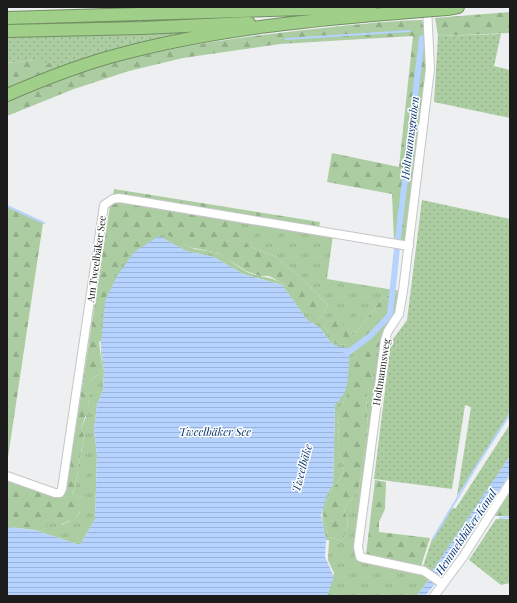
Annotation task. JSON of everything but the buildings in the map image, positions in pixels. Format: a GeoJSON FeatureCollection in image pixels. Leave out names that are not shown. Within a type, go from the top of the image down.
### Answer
{"type":"FeatureCollection","features":[{"type":"Feature","properties":{"kind":"highway"},"geometry":{"type":"LineString","coordinates":[[7,18],[370,7]]}},
{"type":"Feature","properties":{"kind":"highway"},"geometry":{"type":"LineString","coordinates":[[7,31],[142,28],[304,21],[424,9],[452,8]]}},
{"type":"Feature","properties":{"kind":"highway"},"geometry":{"type":"LineString","coordinates":[[7,95],[50,76],[94,61],[150,46],[304,21]]}},
{"type":"Feature","properties":{"kind":"street","name":"Holtmannsweg"},"geometry":{"type":"LineString","coordinates":[[424,9],[430,69],[409,246],[400,309],[385,340],[358,547],[360,557],[424,571],[443,584]]}},
{"type":"Feature","properties":{"kind":"street","name":"Am Tweelbäker See"},"geometry":{"type":"LineString","coordinates":[[7,476],[55,493],[60,493],[62,489],[104,205],[113,199],[144,202],[409,246]]}},
{"type":"Feature","properties":{"kind":"street"},"geometry":{"type":"LineString","coordinates":[[434,596],[510,483]]}},
{"type":"Feature","properties":{"kind":"green space"},"geometry":{"type":"Polygon","coordinates":[[[510,12],[510,33],[438,36],[435,18],[510,12]]]}},
{"type":"Feature","properties":{"kind":"green space"},"geometry":{"type":"Polygon","coordinates":[[[422,20],[425,36],[427,66],[407,239],[403,241],[394,241],[392,194],[327,182],[332,153],[399,167],[413,36],[280,44],[183,58],[129,71],[74,89],[7,116],[7,102],[69,76],[155,52],[244,37],[392,21],[422,20]]]}},
{"type":"Feature","properties":{"kind":"green space"},"geometry":{"type":"Polygon","coordinates":[[[223,29],[57,70],[35,60],[7,63],[7,35],[223,29]]]}},
{"type":"Feature","properties":{"kind":"green space"},"geometry":{"type":"Polygon","coordinates":[[[501,34],[494,66],[510,70],[510,118],[434,102],[438,36],[501,34]]]}},
{"type":"Feature","properties":{"kind":"green space"},"geometry":{"type":"Polygon","coordinates":[[[35,60],[53,64],[57,70],[7,91],[7,63],[35,60]]]}},
{"type":"Feature","properties":{"kind":"green space"},"geometry":{"type":"Polygon","coordinates":[[[114,189],[320,222],[319,229],[113,195],[114,189]]]}},
{"type":"Feature","properties":{"kind":"green space"},"geometry":{"type":"Polygon","coordinates":[[[114,200],[333,235],[327,279],[400,291],[397,312],[383,338],[378,359],[355,556],[360,562],[419,573],[429,579],[417,596],[327,596],[334,573],[328,560],[329,540],[326,540],[322,511],[325,498],[333,484],[335,405],[350,369],[349,359],[333,345],[319,327],[307,320],[282,285],[243,274],[214,257],[186,251],[159,236],[101,343],[102,319],[105,301],[110,284],[118,269],[129,255],[160,235],[169,236],[190,248],[217,253],[245,271],[282,283],[291,290],[319,319],[328,305],[300,277],[276,257],[249,246],[238,232],[235,220],[114,201],[109,206],[114,200]],[[398,292],[382,298],[354,336],[334,316],[324,326],[335,344],[348,345],[353,351],[352,368],[346,399],[339,409],[338,451],[344,465],[342,476],[330,492],[323,514],[329,537],[342,541],[348,525],[344,509],[359,489],[368,427],[366,399],[381,337],[395,311],[398,292]]]}},
{"type":"Feature","properties":{"kind":"green space"},"geometry":{"type":"Polygon","coordinates":[[[422,200],[510,219],[510,412],[457,496],[471,407],[465,405],[452,489],[374,479],[391,342],[407,320],[422,200]]]}},
{"type":"Feature","properties":{"kind":"green space"},"geometry":{"type":"Polygon","coordinates":[[[114,201],[235,220],[249,246],[276,257],[300,277],[328,305],[319,319],[308,312],[284,284],[269,276],[260,276],[246,271],[218,253],[189,247],[166,235],[99,343],[103,372],[90,380],[90,392],[88,399],[89,406],[81,428],[84,436],[75,487],[72,494],[81,498],[81,510],[74,520],[45,531],[10,527],[7,520],[7,480],[56,498],[66,491],[110,206],[114,201]]]}},
{"type":"Feature","properties":{"kind":"green space"},"geometry":{"type":"Polygon","coordinates":[[[109,206],[66,491],[63,495],[56,498],[7,480],[56,497],[65,491],[109,206]]]}},
{"type":"Feature","properties":{"kind":"green space"},"geometry":{"type":"Polygon","coordinates":[[[7,207],[43,223],[7,464],[7,207]]]}},
{"type":"Feature","properties":{"kind":"green space"},"geometry":{"type":"Polygon","coordinates":[[[398,292],[395,312],[385,329],[366,399],[368,427],[359,489],[344,509],[348,525],[342,541],[329,537],[323,514],[330,492],[342,476],[344,465],[338,451],[339,409],[346,399],[348,345],[335,344],[324,326],[334,315],[354,336],[382,298],[398,292]]]}},
{"type":"Feature","properties":{"kind":"green space"},"geometry":{"type":"Polygon","coordinates":[[[101,343],[104,371],[103,390],[97,405],[94,430],[97,455],[95,519],[80,545],[34,530],[7,527],[7,520],[10,527],[45,531],[49,520],[62,525],[75,518],[79,513],[81,498],[72,495],[75,487],[84,436],[81,428],[86,417],[86,410],[89,406],[88,399],[90,392],[88,388],[90,380],[103,372],[101,343]]]}},
{"type":"Feature","properties":{"kind":"green space"},"geometry":{"type":"Polygon","coordinates":[[[510,424],[510,456],[437,566],[432,571],[422,569],[432,539],[450,509],[456,508],[510,424]]]}},
{"type":"Feature","properties":{"kind":"green space"},"geometry":{"type":"Polygon","coordinates":[[[375,480],[386,482],[385,509],[379,522],[379,532],[430,538],[421,566],[366,555],[375,480]]]}},
{"type":"Feature","properties":{"kind":"green space"},"geometry":{"type":"Polygon","coordinates":[[[510,490],[510,516],[493,516],[510,490]]]}},
{"type":"Feature","properties":{"kind":"green space"},"geometry":{"type":"Polygon","coordinates":[[[496,519],[510,519],[510,583],[501,585],[469,560],[496,519]]]}},
{"type":"Feature","properties":{"kind":"water","name":"Tweelbäker See"},"geometry":{"type":"Polygon","coordinates":[[[159,236],[186,251],[214,257],[243,274],[282,285],[307,320],[319,327],[333,345],[351,349],[347,386],[341,399],[335,405],[333,484],[328,492],[321,515],[326,540],[325,557],[334,577],[327,596],[7,596],[7,527],[34,530],[80,545],[95,519],[97,455],[94,430],[97,405],[103,390],[104,371],[101,343],[105,301],[117,276],[134,252],[159,236]]]}},
{"type":"Feature","properties":{"kind":"water","name":"Hemmelsbäker Kanal"},"geometry":{"type":"Polygon","coordinates":[[[510,456],[510,474],[439,578],[432,574],[432,571],[510,456]]]}},
{"type":"Feature","properties":{"kind":"water"},"geometry":{"type":"Polygon","coordinates":[[[429,579],[435,584],[425,596],[417,596],[429,579]]]}},
{"type":"Feature","properties":{"kind":"waterway"},"geometry":{"type":"LineString","coordinates":[[286,39],[410,31]]}},
{"type":"Feature","properties":{"kind":"waterway","name":"Holtmannsgraben"},"geometry":{"type":"LineString","coordinates":[[398,238],[422,38]]}},
{"type":"Feature","properties":{"kind":"waterway"},"geometry":{"type":"LineString","coordinates":[[7,206],[44,223]]}},
{"type":"Feature","properties":{"kind":"waterway","name":"Holtmannsgraben"},"geometry":{"type":"LineString","coordinates":[[346,354],[370,336],[390,315],[397,248]]}},
{"type":"Feature","properties":{"kind":"waterway"},"geometry":{"type":"LineString","coordinates":[[433,539],[477,465],[510,414]]}},
{"type":"Feature","properties":{"kind":"waterway"},"geometry":{"type":"LineString","coordinates":[[500,518],[510,517]]}},
{"type":"Feature","properties":{"kind":"water label","name":"Tweelbäke"},"geometry":{"type":"Point","coordinates":[302,468]}}]}
